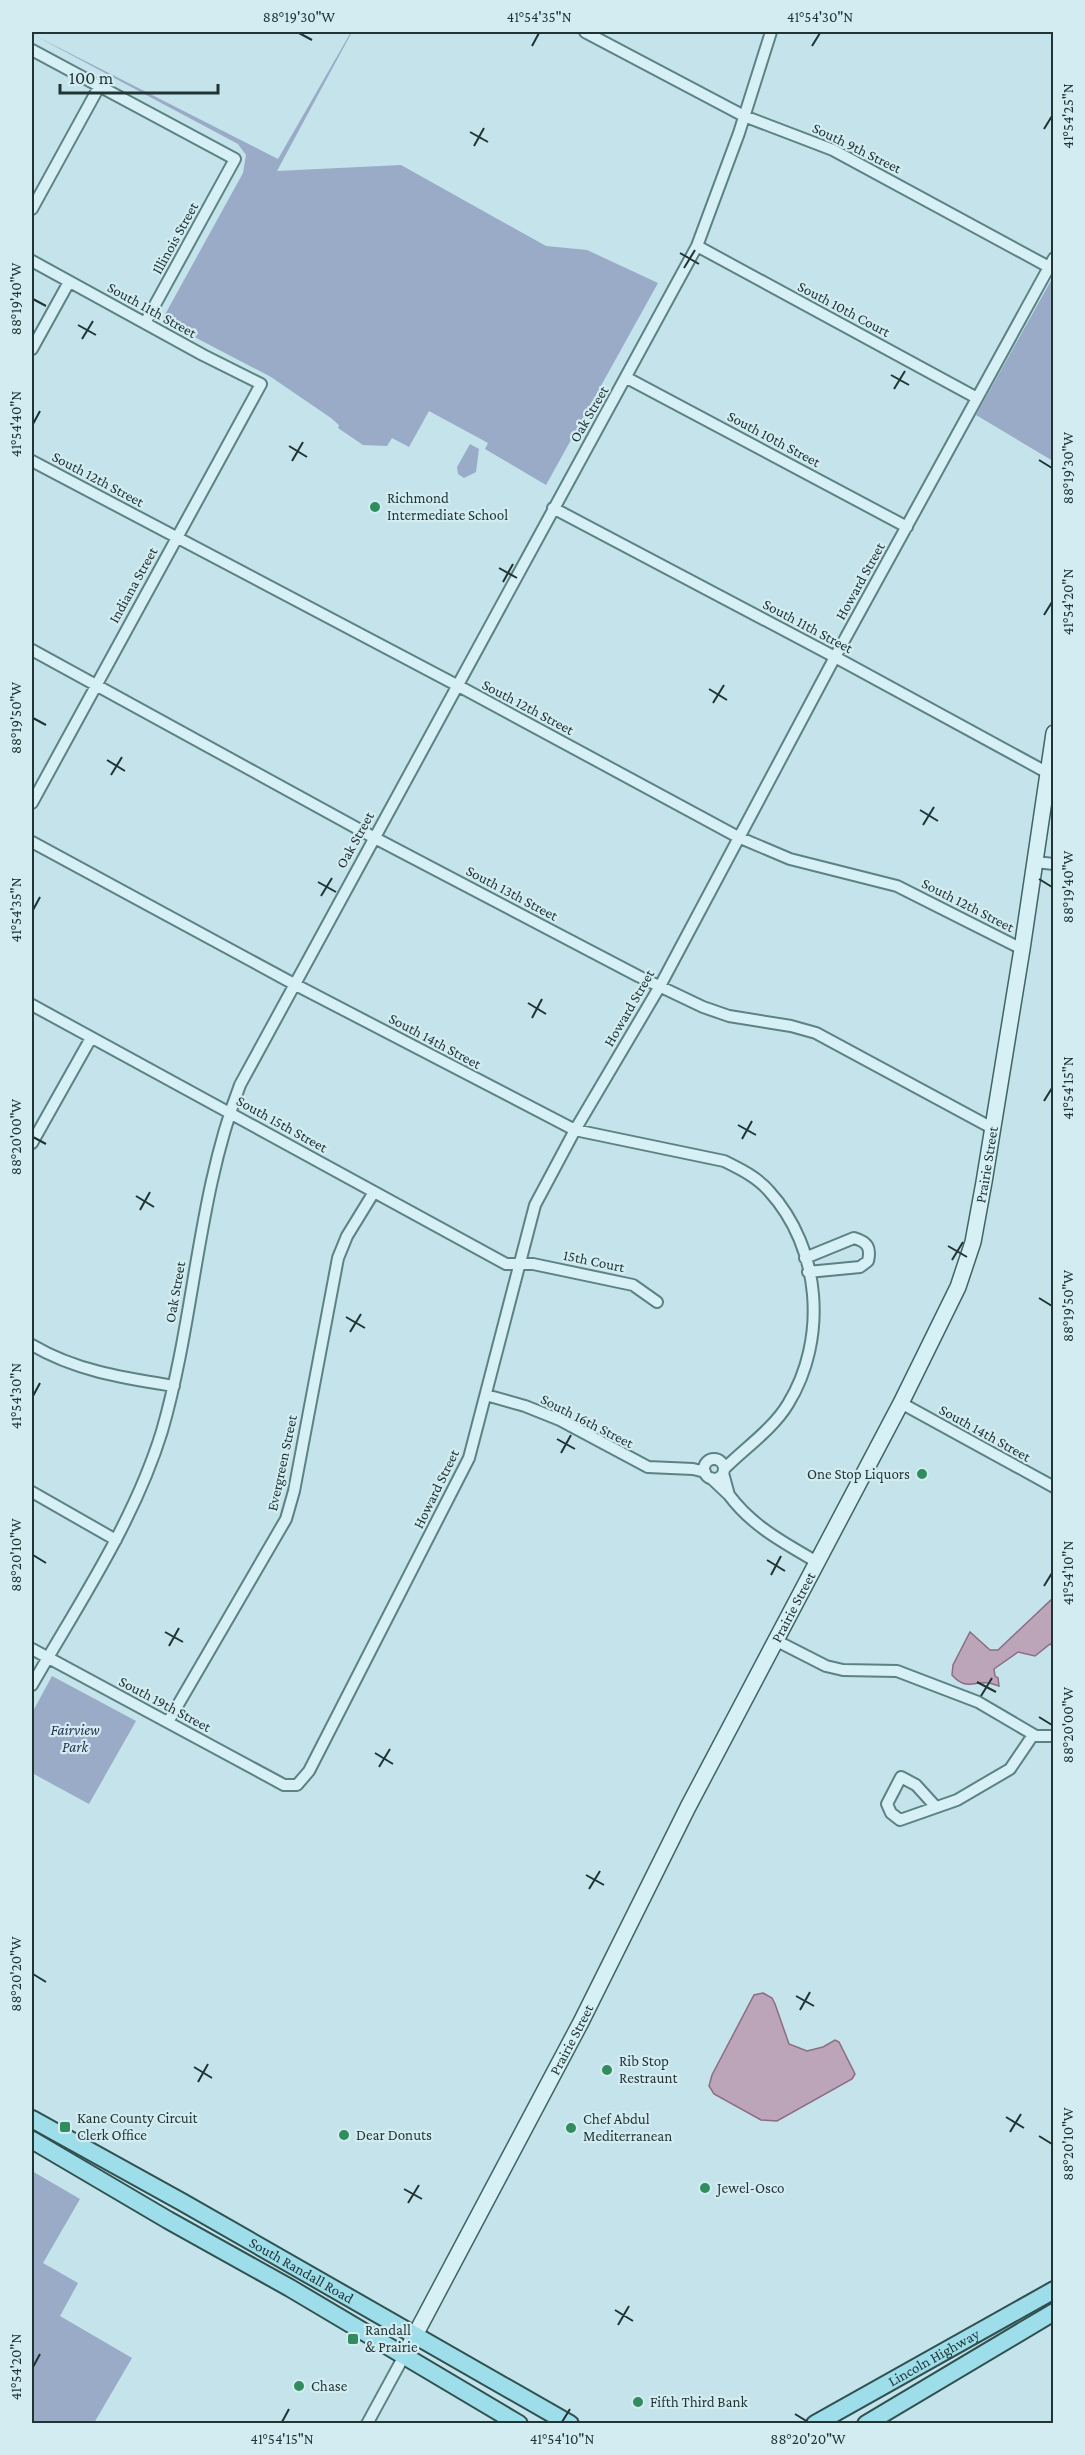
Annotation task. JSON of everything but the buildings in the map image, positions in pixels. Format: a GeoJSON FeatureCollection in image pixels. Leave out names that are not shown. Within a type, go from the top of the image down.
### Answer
{"type":"FeatureCollection","features":[{"type":"Feature","properties":{"kind":"main road","name":"South Randall Road"},"geometry":{"type":"LineString","coordinates":[[32,2119],[570,2424]]}},
{"type":"Feature","properties":{"kind":"main road","name":"South Randall Road"},"geometry":{"type":"LineString","coordinates":[[32,2140],[519,2424]]}},
{"type":"Feature","properties":{"kind":"main road","name":"Lincoln Highway"},"geometry":{"type":"LineString","coordinates":[[815,2424],[1053,2290]]}},
{"type":"Feature","properties":{"kind":"main road","name":"Lincoln Highway"},"geometry":{"type":"LineString","coordinates":[[866,2424],[1053,2312]]}},
{"type":"Feature","properties":{"kind":"street","name":"South 9th Street"},"geometry":{"type":"LineString","coordinates":[[585,32],[744,116],[833,150],[1051,263]]}},
{"type":"Feature","properties":{"kind":"street","name":"Oak Street"},"geometry":{"type":"LineString","coordinates":[[32,1685],[116,1540],[154,1457],[174,1386],[208,1194],[230,1112],[245,1076],[373,837],[553,508],[627,378],[697,246],[713,207],[771,32]]}},
{"type":"Feature","properties":{"kind":"street"},"geometry":{"type":"LineString","coordinates":[[32,50],[100,86],[32,208]]}},
{"type":"Feature","properties":{"kind":"street","name":"Illinois Street"},"geometry":{"type":"LineString","coordinates":[[100,86],[236,159],[146,323]]}},
{"type":"Feature","properties":{"kind":"street","name":"South 10th Court"},"geometry":{"type":"LineString","coordinates":[[697,246],[977,398]]}},
{"type":"Feature","properties":{"kind":"street","name":"South 11th Street"},"geometry":{"type":"LineString","coordinates":[[32,261],[259,383]]}},
{"type":"Feature","properties":{"kind":"street","name":"Howard Street"},"geometry":{"type":"LineString","coordinates":[[284,1785],[297,1785],[309,1771],[469,1458],[535,1205],[575,1130],[660,986],[835,657],[1051,263]]}},
{"type":"Feature","properties":{"kind":"street"},"geometry":{"type":"LineString","coordinates":[[32,349],[69,282]]}},
{"type":"Feature","properties":{"kind":"street","name":"South 10th Street"},"geometry":{"type":"LineString","coordinates":[[627,378],[907,527]]}},
{"type":"Feature","properties":{"kind":"street","name":"Indiana Street"},"geometry":{"type":"LineString","coordinates":[[32,803],[261,384],[259,383]]}},
{"type":"Feature","properties":{"kind":"street","name":"South 12th Street"},"geometry":{"type":"LineString","coordinates":[[32,461],[738,837],[790,860],[897,886],[1022,949]]}},
{"type":"Feature","properties":{"kind":"street","name":"South 11th Street"},"geometry":{"type":"LineString","coordinates":[[553,508],[1048,773]]}},
{"type":"Feature","properties":{"kind":"street","name":"South 13th Street"},"geometry":{"type":"LineString","coordinates":[[32,650],[373,837],[660,986],[703,1007],[729,1016],[816,1033],[992,1128]]}},
{"type":"Feature","properties":{"kind":"street","name":"Prairie Street"},"geometry":{"type":"LineString","coordinates":[[367,2424],[581,2022],[688,1807],[902,1403],[957,1287],[968,1258],[992,1128],[1022,949],[1053,733]]}},
{"type":"Feature","properties":{"kind":"street","name":"South 14th Street"},"geometry":{"type":"LineString","coordinates":[[32,842],[294,984],[575,1130],[724,1161],[742,1170],[768,1190],[788,1214],[799,1236],[812,1285],[814,1331],[804,1372],[787,1407],[724,1471]]}},
{"type":"Feature","properties":{"kind":"street"},"geometry":{"type":"LineString","coordinates":[[1035,862],[1053,864]]}},
{"type":"Feature","properties":{"kind":"street","name":"South 15th Street"},"geometry":{"type":"LineString","coordinates":[[32,1005],[506,1264],[519,1264]]}},
{"type":"Feature","properties":{"kind":"street"},"geometry":{"type":"LineString","coordinates":[[32,1143],[91,1038]]}},
{"type":"Feature","properties":{"kind":"street","name":"Evergreen Street"},"geometry":{"type":"LineString","coordinates":[[168,1722],[286,1519],[294,1491],[338,1258],[347,1236],[374,1192]]}},
{"type":"Feature","properties":{"kind":"street"},"geometry":{"type":"LineString","coordinates":[[805,1258],[854,1238],[868,1245],[871,1251],[868,1261],[860,1267],[808,1272]]}},
{"type":"Feature","properties":{"kind":"street","name":"15th Court"},"geometry":{"type":"LineString","coordinates":[[519,1264],[533,1264],[633,1285],[657,1302]]}},
{"type":"Feature","properties":{"kind":"street"},"geometry":{"type":"LineString","coordinates":[[32,1345],[81,1368],[106,1375],[174,1386]]}},
{"type":"Feature","properties":{"kind":"street","name":"South 16th Street"},"geometry":{"type":"LineString","coordinates":[[486,1395],[525,1406],[560,1420],[641,1464],[693,1469],[708,1475]]}},
{"type":"Feature","properties":{"kind":"street","name":"South 14th Street"},"geometry":{"type":"LineString","coordinates":[[902,1403],[1053,1487]]}},
{"type":"Feature","properties":{"kind":"street","name":"South 14th Street"},"geometry":{"type":"LineString","coordinates":[[712,1460],[743,1450]]}},
{"type":"Feature","properties":{"kind":"street"},"geometry":{"type":"LineString","coordinates":[[729,1495],[722,1463],[712,1460],[705,1466],[708,1475],[729,1495],[742,1512],[760,1527],[818,1562]]}},
{"type":"Feature","properties":{"kind":"street","name":"South 16th Street"},"geometry":{"type":"LineString","coordinates":[[676,1469],[712,1460]]}},
{"type":"Feature","properties":{"kind":"street"},"geometry":{"type":"LineString","coordinates":[[708,1475],[718,1478],[724,1471]]}},
{"type":"Feature","properties":{"kind":"street"},"geometry":{"type":"LineString","coordinates":[[32,1492],[116,1540]]}},
{"type":"Feature","properties":{"kind":"street"},"geometry":{"type":"LineString","coordinates":[[776,1640],[826,1666],[843,1670],[897,1671],[978,1702],[1033,1735],[1053,1736]]}},
{"type":"Feature","properties":{"kind":"street","name":"South 19th Street"},"geometry":{"type":"LineString","coordinates":[[32,1649],[284,1785]]}},
{"type":"Feature","properties":{"kind":"street"},"geometry":{"type":"LineString","coordinates":[[936,1807],[916,1785],[901,1777],[887,1804],[891,1813],[900,1820],[957,1800],[1010,1769],[1033,1735]]}},
{"type":"Feature","properties":{"kind":"green space"},"geometry":{"type":"Polygon","coordinates":[[[351,32],[277,171],[401,165],[546,246],[587,250],[658,283],[546,485],[485,449],[488,443],[429,411],[409,447],[392,438],[387,446],[363,445],[338,428],[339,425],[331,418],[271,377],[162,320],[243,173],[246,155],[238,144],[32,34],[278,159],[351,32]]]}},
{"type":"Feature","properties":{"kind":"green space"},"geometry":{"type":"Polygon","coordinates":[[[1053,277],[1053,461],[976,415],[1053,277]]]}},
{"type":"Feature","properties":{"kind":"green space"},"geometry":{"type":"Polygon","coordinates":[[[470,444],[479,449],[476,472],[464,478],[458,474],[457,467],[470,444]]]}},
{"type":"Feature","properties":{"kind":"green space","name":"Fairview Park"},"geometry":{"type":"Polygon","coordinates":[[[52,1676],[136,1721],[89,1804],[32,1773],[32,1713],[52,1676]]]}},
{"type":"Feature","properties":{"kind":"green space"},"geometry":{"type":"Polygon","coordinates":[[[32,2171],[80,2199],[43,2263],[78,2283],[60,2316],[132,2358],[94,2423],[32,2423],[32,2171]]]}},
{"type":"Feature","properties":{"kind":"shaded area"},"geometry":{"type":"Polygon","coordinates":[[[1053,1598],[1053,1647],[1050,1644],[1035,1656],[1018,1652],[994,1669],[999,1686],[989,1683],[966,1684],[952,1675],[953,1665],[970,1632],[990,1650],[998,1650],[1053,1598]]]}},
{"type":"Feature","properties":{"kind":"shaded area"},"geometry":{"type":"Polygon","coordinates":[[[763,1993],[772,1998],[789,2044],[807,2051],[823,2047],[835,2040],[839,2042],[855,2074],[852,2079],[777,2121],[761,2120],[714,2094],[709,2086],[712,2075],[754,1995],[763,1993]]]}},
{"type":"Feature","properties":{"kind":"place","name":"Richmond Intermediate School"},"geometry":{"type":"Point","coordinates":[375,507]}},
{"type":"Feature","properties":{"kind":"place","name":"One Stop Liquors"},"geometry":{"type":"Point","coordinates":[922,1474]}},
{"type":"Feature","properties":{"kind":"place","name":"Rib Stop Restraunt"},"geometry":{"type":"Point","coordinates":[607,2070]}},
{"type":"Feature","properties":{"kind":"place","name":"Kane County Circuit Clerk Office"},"geometry":{"type":"Point","coordinates":[65,2127]}},
{"type":"Feature","properties":{"kind":"place","name":"Chef Abdul Mediterranean"},"geometry":{"type":"Point","coordinates":[571,2128]}},
{"type":"Feature","properties":{"kind":"place","name":"Dear Donuts"},"geometry":{"type":"Point","coordinates":[344,2135]}},
{"type":"Feature","properties":{"kind":"place","name":"Jewel-Osco"},"geometry":{"type":"Point","coordinates":[705,2188]}},
{"type":"Feature","properties":{"kind":"place","name":"Randall & Prairie"},"geometry":{"type":"Point","coordinates":[353,2339]}},
{"type":"Feature","properties":{"kind":"place","name":"Chase"},"geometry":{"type":"Point","coordinates":[299,2386]}},
{"type":"Feature","properties":{"kind":"place","name":"Fifth Third Bank"},"geometry":{"type":"Point","coordinates":[638,2402]}}]}
